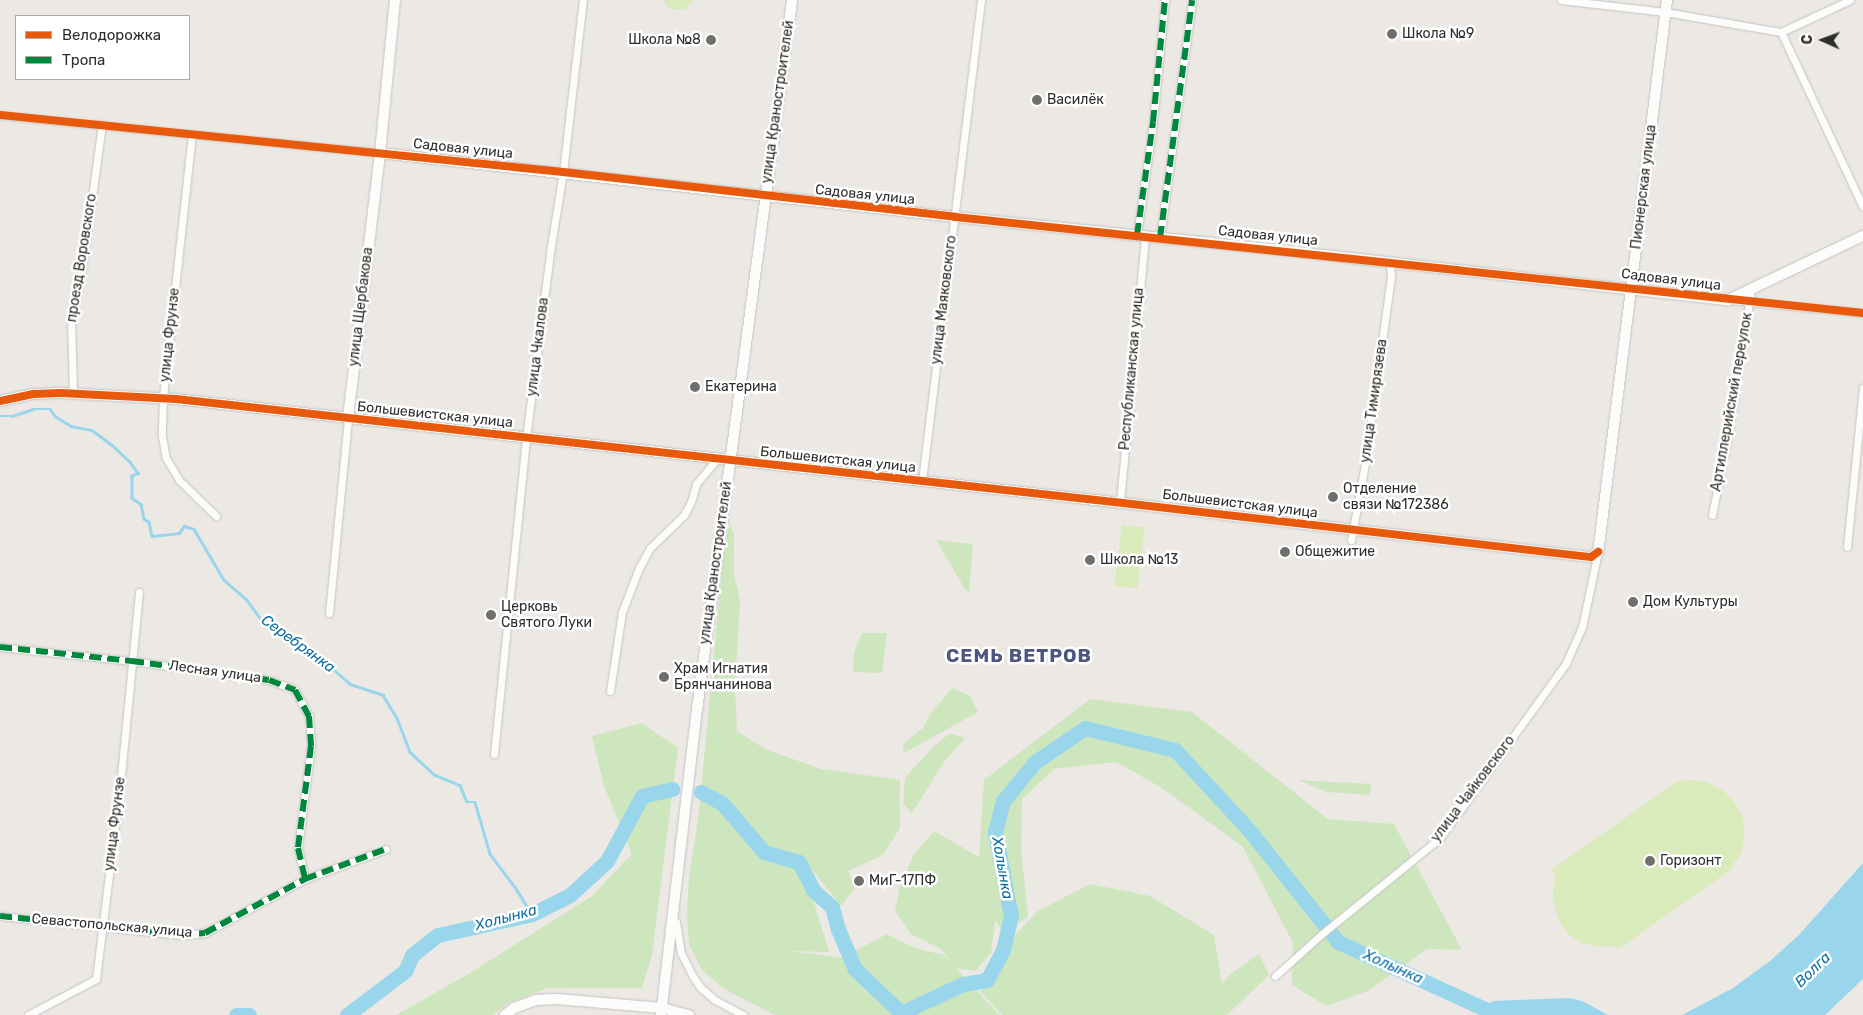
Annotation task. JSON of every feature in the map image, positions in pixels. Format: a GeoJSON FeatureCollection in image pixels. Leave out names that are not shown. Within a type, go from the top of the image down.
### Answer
{"type":"FeatureCollection","features":[{"type":"Feature","properties":{"kind":"street","name":"улица Щербакова"},"geometry":{"type":"LineString","coordinates":[[329,613],[348,418],[380,153],[395,0]]}},
{"type":"Feature","properties":{"kind":"street","name":"улица Чкалова"},"geometry":{"type":"LineString","coordinates":[[494,754],[526,438],[551,246],[563,172],[583,0]]}},
{"type":"Feature","properties":{"kind":"street","name":"улица Краностроителей"},"geometry":{"type":"LineString","coordinates":[[661,1011],[730,460],[792,0]]}},
{"type":"Feature","properties":{"kind":"street","name":"улица Маяковского"},"geometry":{"type":"LineString","coordinates":[[922,482],[982,0]]}},
{"type":"Feature","properties":{"kind":"street","name":"Республиканская улица"},"geometry":{"type":"LineString","coordinates":[[1120,502],[1141,236],[1165,0]]}},
{"type":"Feature","properties":{"kind":"street"},"geometry":{"type":"LineString","coordinates":[[1160,238],[1177,126],[1192,0]]}},
{"type":"Feature","properties":{"kind":"street"},"geometry":{"type":"LineString","coordinates":[[1561,0],[1665,12],[1781,32],[1850,0]]}},
{"type":"Feature","properties":{"kind":"street","name":"Пионерская улица"},"geometry":{"type":"LineString","coordinates":[[1598,552],[1667,0]]}},
{"type":"Feature","properties":{"kind":"street"},"geometry":{"type":"LineString","coordinates":[[1781,32],[1863,207]]}},
{"type":"Feature","properties":{"kind":"street","name":"Садовая улица"},"geometry":{"type":"LineString","coordinates":[[0,115],[563,172],[955,217],[1390,262],[1728,300]]}},
{"type":"Feature","properties":{"kind":"street","name":"проезд Воровского"},"geometry":{"type":"LineString","coordinates":[[73,393],[71,319],[81,276],[102,124]]}},
{"type":"Feature","properties":{"kind":"street","name":"улица Фрунзе"},"geometry":{"type":"LineString","coordinates":[[192,134],[163,398],[162,436],[166,458],[180,480],[216,516]]}},
{"type":"Feature","properties":{"kind":"street"},"geometry":{"type":"LineString","coordinates":[[1728,300],[1863,236]]}},
{"type":"Feature","properties":{"kind":"street","name":"улица Тимирязева"},"geometry":{"type":"LineString","coordinates":[[1352,535],[1360,502],[1391,277],[1390,262]]}},
{"type":"Feature","properties":{"kind":"street","name":"Артиллерийский переулок"},"geometry":{"type":"LineString","coordinates":[[1712,515],[1729,430],[1751,289]]}},
{"type":"Feature","properties":{"kind":"street"},"geometry":{"type":"LineString","coordinates":[[1728,300],[1863,313]]}},
{"type":"Feature","properties":{"kind":"street"},"geometry":{"type":"LineString","coordinates":[[1846,547],[1863,388]]}},
{"type":"Feature","properties":{"kind":"street","name":"Большевистская улица"},"geometry":{"type":"LineString","coordinates":[[0,401],[34,394],[73,393],[163,398],[922,482],[1120,502],[1352,535],[1591,557],[1598,552]]}},
{"type":"Feature","properties":{"kind":"street"},"geometry":{"type":"LineString","coordinates":[[610,691],[622,612],[639,568],[650,548],[684,515],[691,502],[696,484],[716,459]]}},
{"type":"Feature","properties":{"kind":"street","name":"улица Чайковского"},"geometry":{"type":"LineString","coordinates":[[1275,976],[1323,933],[1440,838],[1566,663],[1582,627],[1598,552]]}},
{"type":"Feature","properties":{"kind":"street","name":"улица Фрунзе"},"geometry":{"type":"LineString","coordinates":[[28,1015],[96,979],[120,786],[139,592]]}},
{"type":"Feature","properties":{"kind":"street","name":"Лесная улица"},"geometry":{"type":"LineString","coordinates":[[0,647],[132,661],[269,680],[295,690],[308,716],[311,746],[298,848],[305,879]]}},
{"type":"Feature","properties":{"kind":"street","name":"Севастопольская улица"},"geometry":{"type":"LineString","coordinates":[[0,916],[181,935],[205,933],[305,879],[386,849]]}},
{"type":"Feature","properties":{"kind":"street"},"geometry":{"type":"LineString","coordinates":[[675,896],[676,929],[680,953],[692,975],[700,987],[715,1000],[743,1015]]}},
{"type":"Feature","properties":{"kind":"street"},"geometry":{"type":"LineString","coordinates":[[505,1015],[514,1008],[536,1000],[557,998],[690,1015]]}},
{"type":"Feature","properties":{"kind":"green space"},"geometry":{"type":"Polygon","coordinates":[[[663,0],[693,0],[685,9],[674,10],[669,8],[663,0]]]}},
{"type":"Feature","properties":{"kind":"green space"},"geometry":{"type":"Polygon","coordinates":[[[727,514],[734,534],[734,574],[740,601],[735,685],[737,731],[765,749],[821,769],[900,780],[900,828],[883,855],[848,871],[855,888],[841,906],[810,867],[779,850],[759,852],[796,865],[814,902],[829,952],[791,951],[842,958],[887,934],[914,948],[944,955],[954,966],[941,949],[911,934],[895,911],[900,885],[913,856],[934,831],[979,857],[984,780],[1090,699],[1192,712],[1328,819],[1394,824],[1462,950],[1427,949],[1368,991],[1326,1006],[1292,985],[1293,943],[1243,847],[1162,788],[1116,762],[1054,769],[1022,799],[1021,849],[1028,917],[1003,932],[995,920],[991,953],[975,971],[956,968],[999,1015],[775,1015],[724,989],[702,970],[689,944],[687,911],[689,877],[699,812],[727,514]]]}},
{"type":"Feature","properties":{"kind":"green space"},"geometry":{"type":"Polygon","coordinates":[[[1122,525],[1145,528],[1137,588],[1115,586],[1122,525]]]}},
{"type":"Feature","properties":{"kind":"green space"},"geometry":{"type":"Polygon","coordinates":[[[936,540],[973,544],[969,591],[966,591],[936,540]]]}},
{"type":"Feature","properties":{"kind":"green space"},"geometry":{"type":"Polygon","coordinates":[[[862,633],[887,633],[882,673],[853,672],[854,652],[862,633]]]}},
{"type":"Feature","properties":{"kind":"green space"},"geometry":{"type":"Polygon","coordinates":[[[952,688],[970,696],[978,712],[904,753],[903,746],[906,741],[923,728],[930,714],[952,688]]]}},
{"type":"Feature","properties":{"kind":"green space"},"geometry":{"type":"Polygon","coordinates":[[[642,723],[678,748],[652,955],[642,988],[548,988],[508,1003],[492,1015],[396,1015],[470,973],[592,896],[632,854],[604,786],[592,736],[642,723]]]}},
{"type":"Feature","properties":{"kind":"green space"},"geometry":{"type":"Polygon","coordinates":[[[950,733],[965,738],[944,762],[912,813],[903,804],[905,778],[932,748],[950,733]]]}},
{"type":"Feature","properties":{"kind":"green space"},"geometry":{"type":"Polygon","coordinates":[[[1298,780],[1371,784],[1370,795],[1327,792],[1298,780]]]}},
{"type":"Feature","properties":{"kind":"green space","name":"Горизонт"},"geometry":{"type":"Polygon","coordinates":[[[1689,780],[1707,782],[1724,791],[1735,803],[1742,816],[1745,831],[1742,851],[1729,871],[1618,949],[1616,946],[1601,947],[1582,943],[1567,933],[1557,916],[1553,897],[1555,876],[1551,870],[1676,782],[1689,780]]]}},
{"type":"Feature","properties":{"kind":"green space"},"geometry":{"type":"Polygon","coordinates":[[[1090,884],[1150,896],[1214,935],[1222,983],[1231,974],[1259,954],[1269,975],[1227,1015],[1002,1015],[980,991],[993,978],[1017,933],[1038,911],[1090,884]]]}},
{"type":"Feature","properties":{"kind":"water","name":"Волга"},"geometry":{"type":"Polygon","coordinates":[[[1863,863],[1863,979],[1825,1015],[1682,1015],[1733,988],[1770,961],[1798,936],[1863,863]]]}},
{"type":"Feature","properties":{"kind":"water"},"geometry":{"type":"Polygon","coordinates":[[[1570,998],[1582,1001],[1608,1015],[1481,1015],[1485,1005],[1493,1001],[1570,998]]]}},
{"type":"Feature","properties":{"kind":"waterway","name":"Серебрянка"},"geometry":{"type":"LineString","coordinates":[[0,416],[12,416],[33,409],[50,409],[55,416],[71,426],[92,430],[112,445],[130,462],[138,473],[132,476],[132,498],[141,504],[144,519],[149,522],[152,536],[179,533],[184,526],[194,529],[224,580],[247,600],[260,618],[325,662],[350,684],[383,695],[397,718],[410,752],[435,775],[460,785],[467,802],[475,802],[490,854],[515,887],[532,914]]}},
{"type":"Feature","properties":{"kind":"waterway","name":"Холынка"},"geometry":{"type":"LineString","coordinates":[[701,792],[722,803],[764,852],[799,862],[813,890],[832,907],[838,929],[855,969],[901,1013],[963,984],[987,980],[1003,950],[1011,916],[995,832],[1003,801],[1035,762],[1085,728],[1175,750],[1249,830],[1338,942],[1498,1015]]}},
{"type":"Feature","properties":{"kind":"waterway","name":"Холынка"},"geometry":{"type":"LineString","coordinates":[[347,1015],[405,971],[412,955],[438,935],[532,914],[570,895],[607,861],[642,796],[672,789]]}},
{"type":"Feature","properties":{"kind":"waterway","name":"Холынка"},"geometry":{"type":"LineString","coordinates":[[236,1015],[249,1015]]}},
{"type":"Feature","properties":{"kind":"marked path"},"geometry":{"type":"LineString","coordinates":[[1137,235],[1153,122],[1165,0]]}},
{"type":"Feature","properties":{"kind":"marked path"},"geometry":{"type":"LineString","coordinates":[[1160,238],[1192,0]]}},
{"type":"Feature","properties":{"kind":"marked path"},"geometry":{"type":"LineString","coordinates":[[0,647],[132,661],[269,680],[295,690],[309,716],[311,746],[298,848],[305,879]]}},
{"type":"Feature","properties":{"kind":"marked path"},"geometry":{"type":"LineString","coordinates":[[0,916],[181,935],[205,933],[305,879],[386,849]]}},
{"type":"Feature","properties":{"kind":"cycle path"},"geometry":{"type":"LineString","coordinates":[[0,115],[563,172],[955,217],[1863,313]]}},
{"type":"Feature","properties":{"kind":"cycle path"},"geometry":{"type":"LineString","coordinates":[[0,401],[34,394],[61,393],[176,399],[1123,503],[1591,557],[1598,552]]}},
{"type":"Feature","properties":{"kind":"place","name":"Школа №9"},"geometry":{"type":"Point","coordinates":[1392,34]}},
{"type":"Feature","properties":{"kind":"place","name":"Школа №8"},"geometry":{"type":"Point","coordinates":[711,40]}},
{"type":"Feature","properties":{"kind":"place","name":"Василёк"},"geometry":{"type":"Point","coordinates":[1037,100]}},
{"type":"Feature","properties":{"kind":"place","name":"Екатерина"},"geometry":{"type":"Point","coordinates":[695,387]}},
{"type":"Feature","properties":{"kind":"place","name":"Отделение связи №172386"},"geometry":{"type":"Point","coordinates":[1333,497]}},
{"type":"Feature","properties":{"kind":"place","name":"Общежитие"},"geometry":{"type":"Point","coordinates":[1285,552]}},
{"type":"Feature","properties":{"kind":"place","name":"Школа №13"},"geometry":{"type":"Point","coordinates":[1090,560]}},
{"type":"Feature","properties":{"kind":"place","name":"Дом Культуры"},"geometry":{"type":"Point","coordinates":[1633,602]}},
{"type":"Feature","properties":{"kind":"place","name":"Церковь Святого Луки"},"geometry":{"type":"Point","coordinates":[491,615]}},
{"type":"Feature","properties":{"kind":"place","name":"Храм Игнатия Брянчанинова"},"geometry":{"type":"Point","coordinates":[664,677]}},
{"type":"Feature","properties":{"kind":"place","name":"Горизонт"},"geometry":{"type":"Point","coordinates":[1650,861]}},
{"type":"Feature","properties":{"kind":"place","name":"МиГ-17ПФ"},"geometry":{"type":"Point","coordinates":[859,881]}},
{"type":"Feature","properties":{"kind":"district","name":"СЕМЬ ВЕТРОВ"},"geometry":{"type":"Point","coordinates":[1019,656]}}]}
